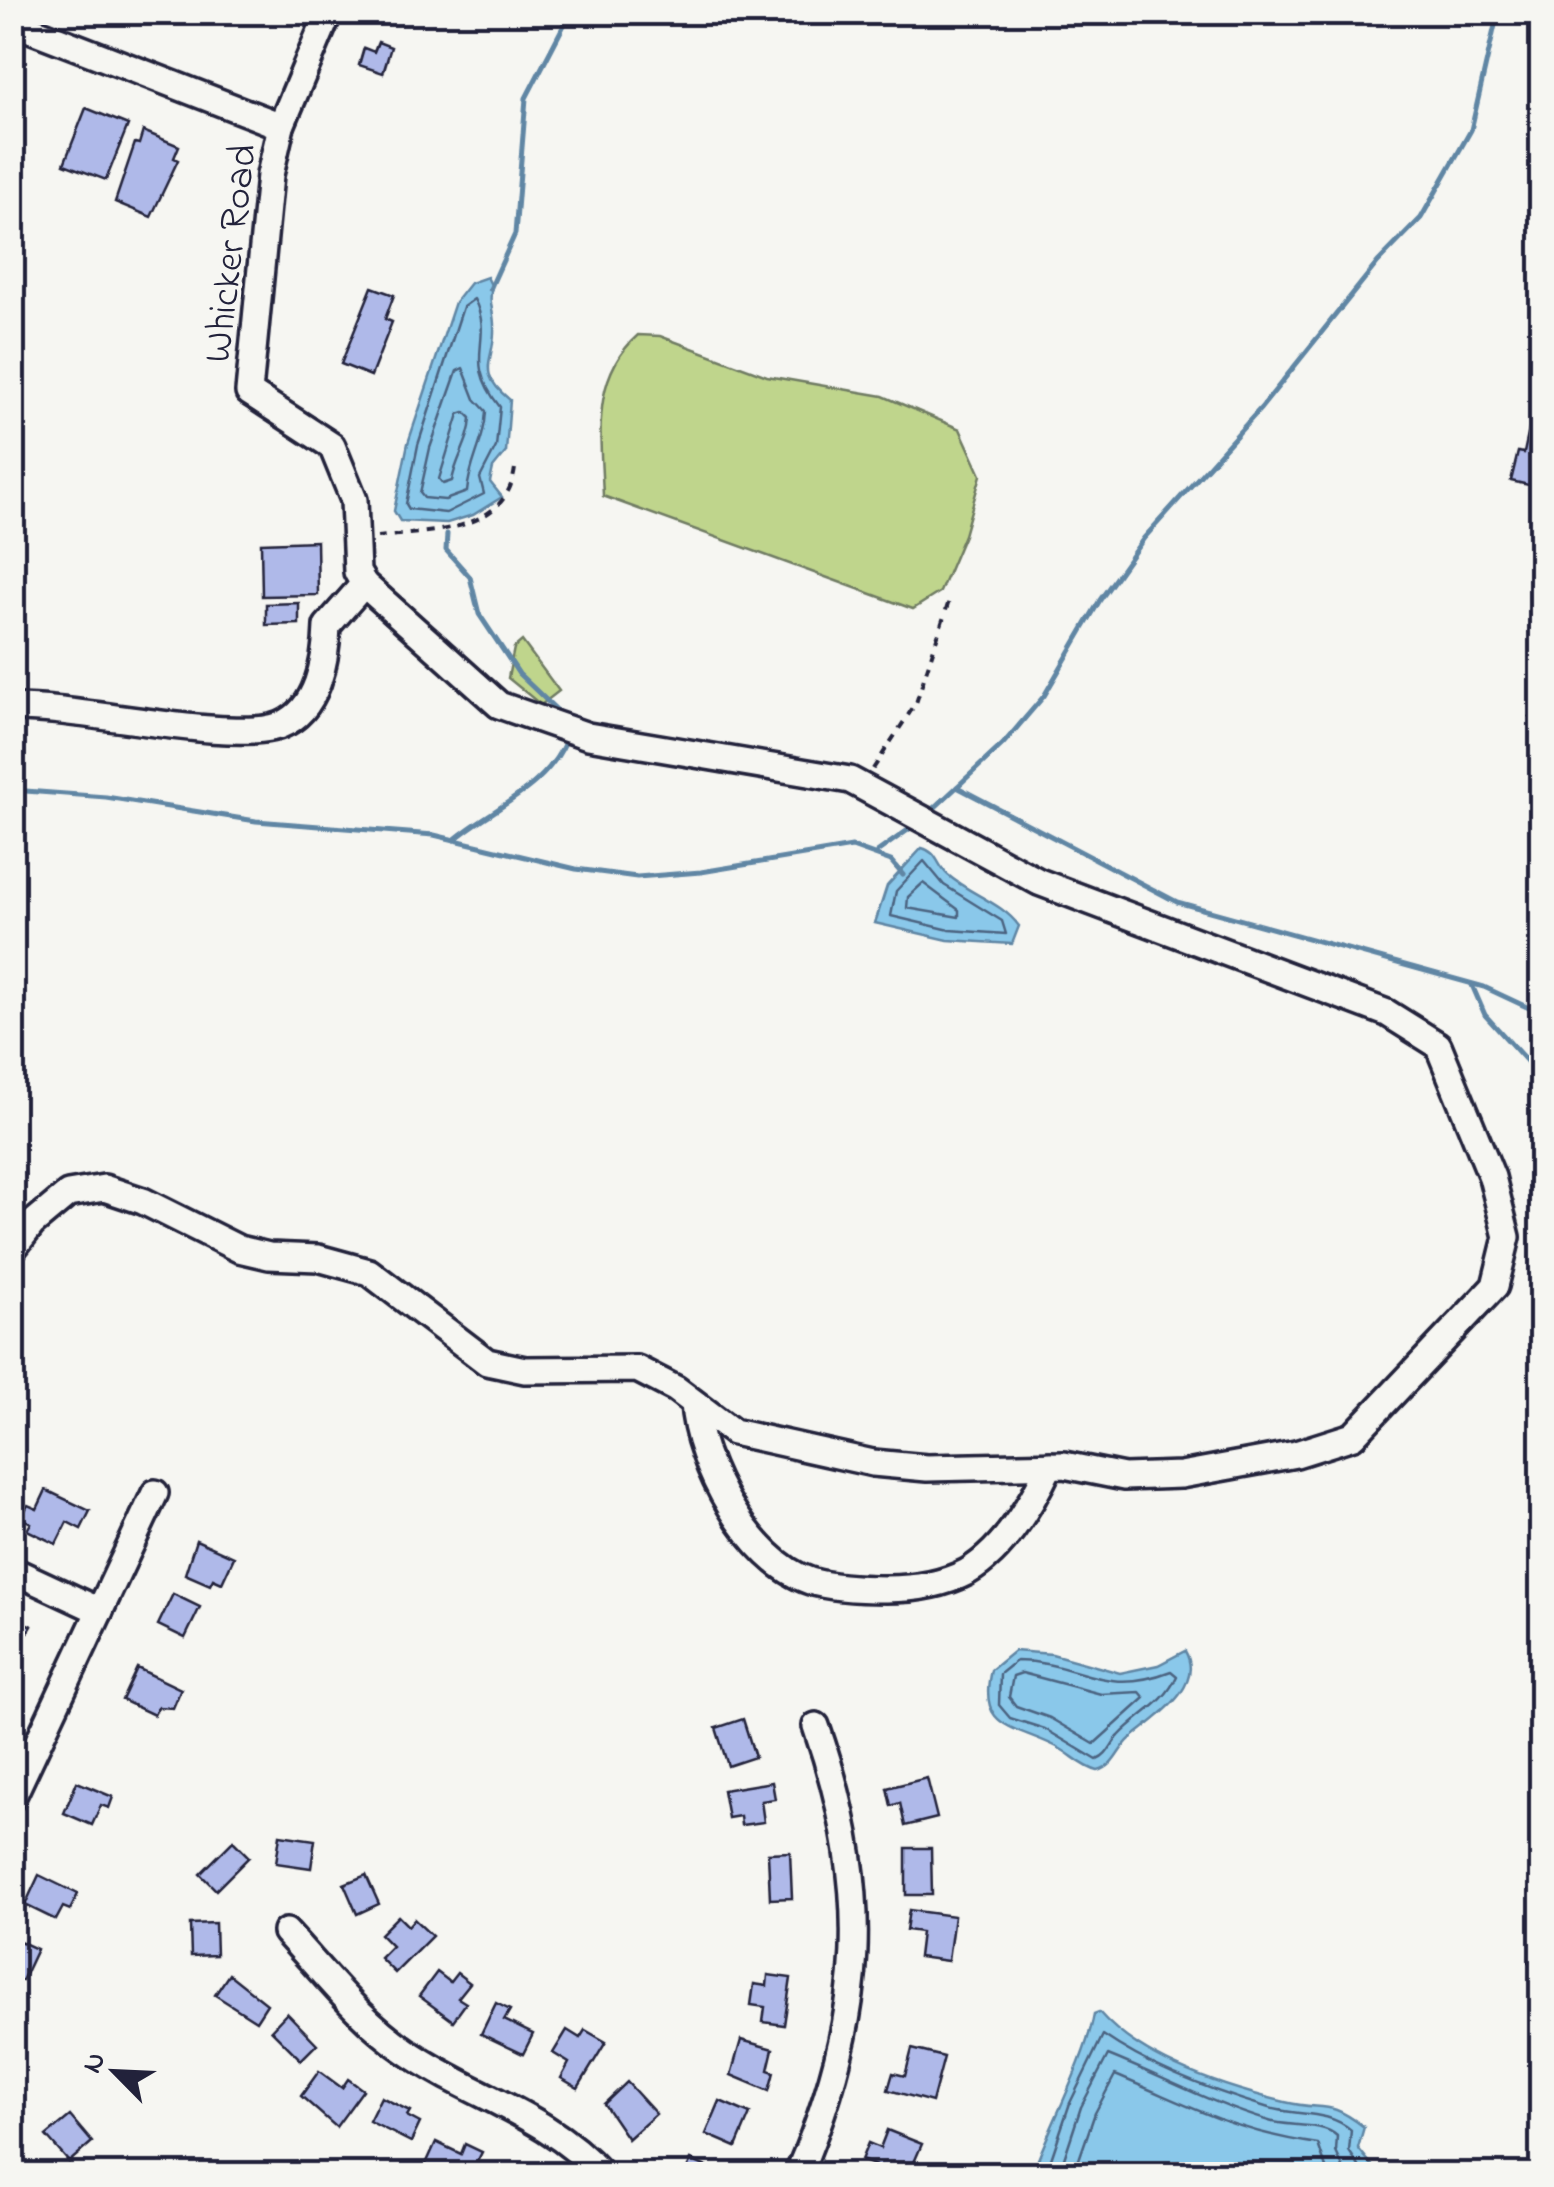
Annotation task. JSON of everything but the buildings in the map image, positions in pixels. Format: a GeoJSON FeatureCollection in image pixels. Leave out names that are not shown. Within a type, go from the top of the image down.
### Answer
{"type":"FeatureCollection","features":[{"type":"Feature","properties":{"kind":"street","name":"Whicker Road"},"geometry":{"type":"LineString","coordinates":[[328,12],[281,126],[268,194],[248,392],[332,446],[348,478],[357,536]]}},
{"type":"Feature","properties":{"kind":"street"},"geometry":{"type":"LineString","coordinates":[[12,22],[281,126]]}},
{"type":"Feature","properties":{"kind":"street"},"geometry":{"type":"LineString","coordinates":[[12,1250],[32,1224],[68,1194],[104,1188],[142,1201],[239,1249],[269,1256],[318,1258],[368,1272],[486,1362],[524,1370],[637,1369],[733,1432],[873,1463],[927,1468],[1050,1465],[1124,1477],[1181,1475],[1296,1454],[1353,1436],[1495,1286],[1507,1237],[1492,1177],[1438,1045],[1387,1013],[1090,905],[1039,882],[861,785],[810,770],[588,736],[499,705],[364,584],[357,572],[357,536]]}},
{"type":"Feature","properties":{"kind":"street"},"geometry":{"type":"LineString","coordinates":[[12,708],[50,707],[242,731],[282,725],[310,701],[326,656],[327,626],[364,584]]}},
{"type":"Feature","properties":{"kind":"street"},"geometry":{"type":"LineString","coordinates":[[694,1403],[695,1422],[718,1480],[747,1532],[808,1580],[864,1589],[915,1590],[968,1571],[1006,1537],[1035,1497],[1050,1465]]}},
{"type":"Feature","properties":{"kind":"street"},"geometry":{"type":"LineString","coordinates":[[12,1798],[154,1493]]}},
{"type":"Feature","properties":{"kind":"street"},"geometry":{"type":"LineString","coordinates":[[12,1570],[100,1611]]}},
{"type":"Feature","properties":{"kind":"street"},"geometry":{"type":"LineString","coordinates":[[798,2174],[843,2050],[855,1958],[852,1878],[842,1811],[816,1726]]}},
{"type":"Feature","properties":{"kind":"street"},"geometry":{"type":"LineString","coordinates":[[286,1932],[388,2038],[430,2066],[537,2122],[601,2174]]}},
{"type":"Feature","properties":{"kind":"path"},"geometry":{"type":"LineString","coordinates":[[357,536],[474,523],[506,495],[514,468]]}},
{"type":"Feature","properties":{"kind":"path"},"geometry":{"type":"LineString","coordinates":[[861,785],[892,746],[916,703],[950,601]]}},
{"type":"Feature","properties":{"kind":"green space"},"geometry":{"type":"Polygon","coordinates":[[[638,335],[660,336],[767,376],[883,396],[960,429],[981,475],[964,535],[940,592],[913,609],[603,496],[601,431],[605,390],[612,370],[638,335]]]}},
{"type":"Feature","properties":{"kind":"green space"},"geometry":{"type":"Polygon","coordinates":[[[522,641],[559,691],[541,705],[508,678],[514,648],[522,641]]]}},
{"type":"Feature","properties":{"kind":"water"},"geometry":{"type":"Polygon","coordinates":[[[487,277],[492,287],[494,326],[489,373],[510,400],[506,452],[493,468],[490,482],[502,497],[473,515],[447,523],[400,521],[394,511],[408,443],[455,302],[470,283],[487,277]]]}},
{"type":"Feature","properties":{"kind":"water"},"geometry":{"type":"Polygon","coordinates":[[[922,848],[957,882],[1012,918],[1019,926],[1012,944],[948,940],[875,923],[887,886],[922,848]]]}},
{"type":"Feature","properties":{"kind":"water"},"geometry":{"type":"Polygon","coordinates":[[[1014,1651],[1052,1654],[1120,1673],[1158,1665],[1185,1651],[1189,1677],[1164,1712],[1098,1771],[994,1715],[988,1690],[991,1670],[1014,1651]]]}},
{"type":"Feature","properties":{"kind":"water"},"geometry":{"type":"Polygon","coordinates":[[[1099,2012],[1137,2045],[1184,2070],[1261,2096],[1342,2112],[1364,2127],[1358,2148],[1379,2174],[1038,2174],[1035,2167],[1076,2070],[1094,2014],[1099,2012]]]}},
{"type":"Feature","properties":{"kind":"waterway"},"geometry":{"type":"LineString","coordinates":[[490,289],[515,234],[526,98],[565,23],[565,12]]}},
{"type":"Feature","properties":{"kind":"waterway"},"geometry":{"type":"LineString","coordinates":[[929,813],[1003,744],[1044,696],[1100,600],[1144,538],[1261,408],[1378,262],[1421,218],[1471,130],[1498,12]]}},
{"type":"Feature","properties":{"kind":"waterway"},"geometry":{"type":"LineString","coordinates":[[447,534],[446,550],[470,577],[479,614],[519,674],[565,718]]}},
{"type":"Feature","properties":{"kind":"waterway"},"geometry":{"type":"LineString","coordinates":[[454,840],[532,784],[558,756],[567,738]]}},
{"type":"Feature","properties":{"kind":"waterway"},"geometry":{"type":"LineString","coordinates":[[957,787],[1177,902],[1484,987],[1542,1014]]}},
{"type":"Feature","properties":{"kind":"waterway"},"geometry":{"type":"LineString","coordinates":[[12,790],[106,797],[256,821],[434,835],[576,869],[637,877],[701,872],[852,847],[891,861],[903,875]]}},
{"type":"Feature","properties":{"kind":"waterway"},"geometry":{"type":"LineString","coordinates":[[877,852],[915,825]]}},
{"type":"Feature","properties":{"kind":"waterway"},"geometry":{"type":"LineString","coordinates":[[1472,985],[1485,1015],[1542,1078]]}}]}
